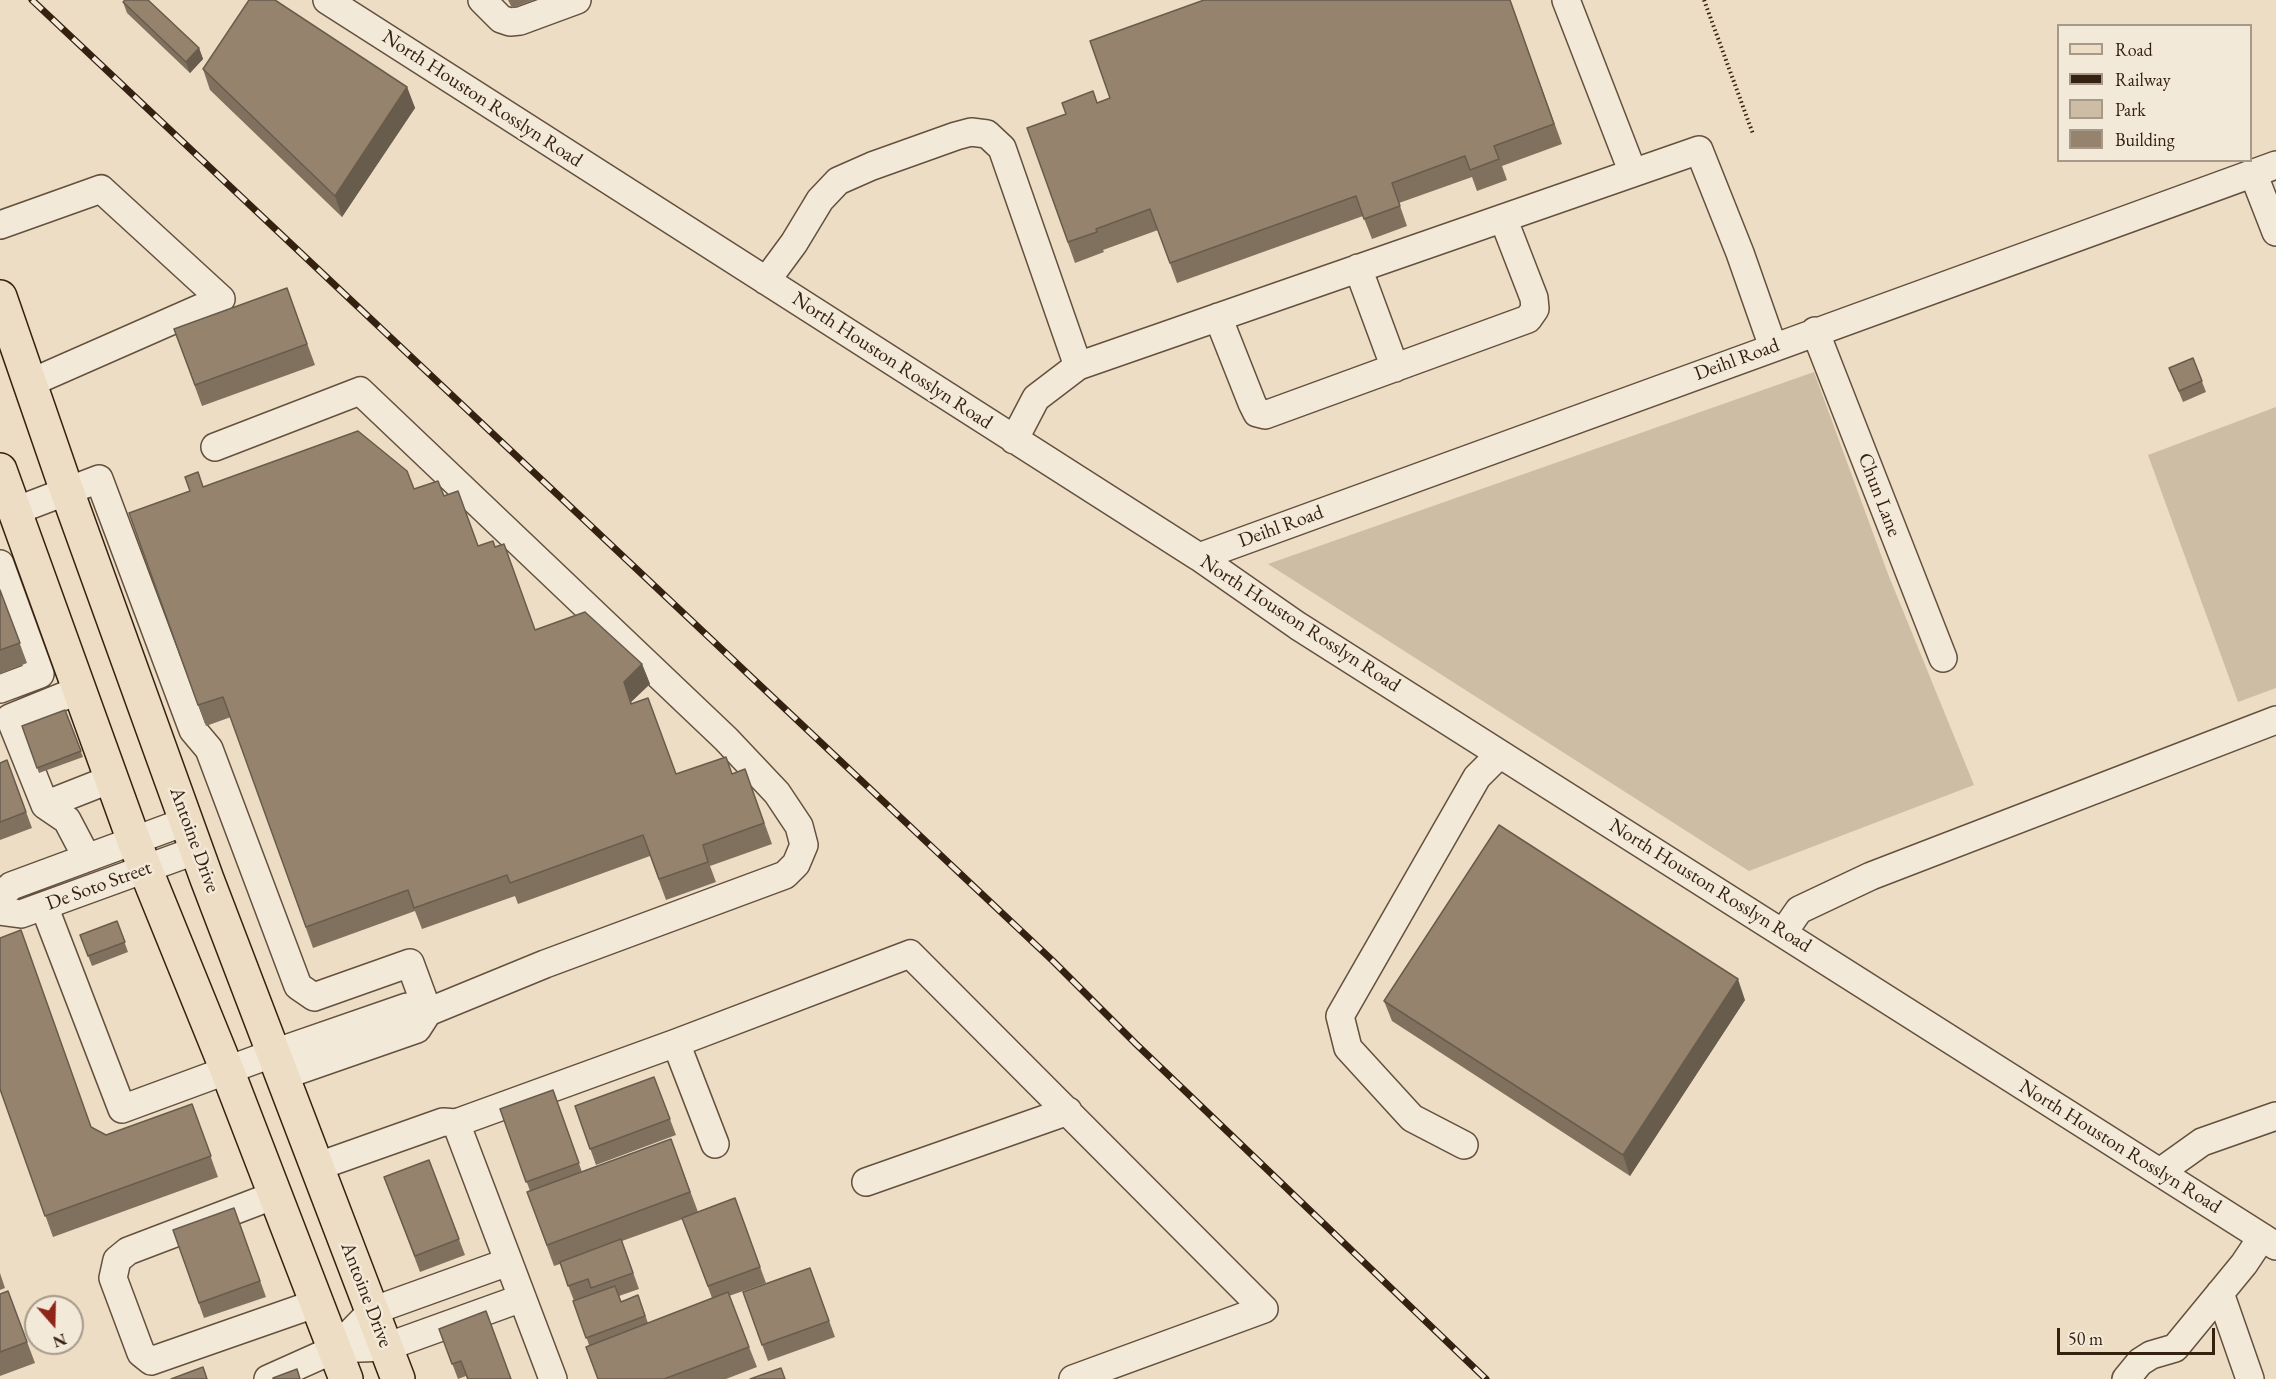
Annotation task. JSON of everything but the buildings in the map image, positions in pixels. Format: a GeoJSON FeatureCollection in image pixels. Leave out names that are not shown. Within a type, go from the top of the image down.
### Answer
{"type":"FeatureCollection","features":[{"type":"Feature","properties":{"kind":"main road","name":"Antoine Drive"},"geometry":{"type":"LineString","coordinates":[[0,297],[67,491],[192,836],[398,1379]]}},
{"type":"Feature","properties":{"kind":"main road"},"geometry":{"type":"LineString","coordinates":[[0,470],[111,779],[341,1364]]}},
{"type":"Feature","properties":{"kind":"street","name":"North Houston Rosslyn Road"},"geometry":{"type":"LineString","coordinates":[[327,0],[362,8],[766,281],[1199,557],[1308,632],[2269,1241]]}},
{"type":"Feature","properties":{"kind":"street"},"geometry":{"type":"LineString","coordinates":[[482,0],[501,20],[510,22],[520,21],[577,0]]}},
{"type":"Feature","properties":{"kind":"street"},"geometry":{"type":"LineString","coordinates":[[1566,0],[1633,173]]}},
{"type":"Feature","properties":{"kind":"street"},"geometry":{"type":"LineString","coordinates":[[766,281],[794,243],[820,200],[838,181],[872,166],[956,136],[971,132],[987,134],[1002,148],[1078,366]]}},
{"type":"Feature","properties":{"kind":"street"},"geometry":{"type":"LineString","coordinates":[[1014,440],[1036,398],[1078,366],[1699,150],[1740,253],[1773,347]]}},
{"type":"Feature","properties":{"kind":"street"},"geometry":{"type":"LineString","coordinates":[[2264,169],[2276,232]]}},
{"type":"Feature","properties":{"kind":"street","name":"Deihl Road"},"geometry":{"type":"LineString","coordinates":[[1199,557],[2264,169]]}},
{"type":"Feature","properties":{"kind":"street"},"geometry":{"type":"LineString","coordinates":[[0,225],[101,189],[221,299],[30,382]]}},
{"type":"Feature","properties":{"kind":"street"},"geometry":{"type":"LineString","coordinates":[[1218,317],[1257,413],[1265,415],[1528,319],[1535,309],[1534,298],[1503,218]]}},
{"type":"Feature","properties":{"kind":"street"},"geometry":{"type":"LineString","coordinates":[[1358,268],[1395,368]]}},
{"type":"Feature","properties":{"kind":"street","name":"Chun Lane"},"geometry":{"type":"LineString","coordinates":[[1815,332],[1943,658]]}},
{"type":"Feature","properties":{"kind":"street"},"geometry":{"type":"LineString","coordinates":[[44,906],[122,1109],[227,1070],[278,1064],[417,1029],[428,1012],[545,964],[784,875],[796,864],[804,845],[799,826],[777,794],[726,739],[360,391],[215,447]]}},
{"type":"Feature","properties":{"kind":"street"},"geometry":{"type":"LineString","coordinates":[[15,511],[99,479],[193,730],[209,749],[298,986],[315,997],[410,963],[428,1012]]}},
{"type":"Feature","properties":{"kind":"street"},"geometry":{"type":"LineString","coordinates":[[0,564],[40,674],[0,689]]}},
{"type":"Feature","properties":{"kind":"street"},"geometry":{"type":"LineString","coordinates":[[79,690],[10,718],[45,805],[67,820],[87,858]]}},
{"type":"Feature","properties":{"kind":"street"},"geometry":{"type":"LineString","coordinates":[[1783,933],[1799,910],[1871,876],[2276,720]]}},
{"type":"Feature","properties":{"kind":"street"},"geometry":{"type":"LineString","coordinates":[[1464,1145],[1412,1118],[1348,1048],[1340,1016],[1477,777],[1500,754]]}},
{"type":"Feature","properties":{"kind":"street"},"geometry":{"type":"LineString","coordinates":[[45,805],[111,779]]}},
{"type":"Feature","properties":{"kind":"street","name":"De Soto Street"},"geometry":{"type":"LineString","coordinates":[[0,910],[21,914],[44,906],[140,855],[192,836]]}},
{"type":"Feature","properties":{"kind":"street","name":"De Soto Street"},"geometry":{"type":"LineString","coordinates":[[0,898],[11,886],[87,858],[140,855]]}},
{"type":"Feature","properties":{"kind":"street"},"geometry":{"type":"LineString","coordinates":[[316,1167],[444,1122],[456,1123],[910,954],[1264,1309],[1073,1379]]}},
{"type":"Feature","properties":{"kind":"street"},"geometry":{"type":"LineString","coordinates":[[676,1043],[715,1144]]}},
{"type":"Feature","properties":{"kind":"street"},"geometry":{"type":"LineString","coordinates":[[866,1182],[1068,1112]]}},
{"type":"Feature","properties":{"kind":"street"},"geometry":{"type":"LineString","coordinates":[[2160,1172],[2202,1142],[2276,1116]]}},
{"type":"Feature","properties":{"kind":"street"},"geometry":{"type":"LineString","coordinates":[[456,1123],[553,1379]]}},
{"type":"Feature","properties":{"kind":"street"},"geometry":{"type":"LineString","coordinates":[[276,1195],[128,1251],[117,1260],[113,1278],[141,1353],[151,1360],[317,1303]]}},
{"type":"Feature","properties":{"kind":"street"},"geometry":{"type":"LineString","coordinates":[[2126,1379],[2140,1362],[2175,1348],[2220,1293],[2269,1241]]}},
{"type":"Feature","properties":{"kind":"street"},"geometry":{"type":"LineString","coordinates":[[341,1364],[372,1311],[508,1262]]}},
{"type":"Feature","properties":{"kind":"street"},"geometry":{"type":"LineString","coordinates":[[2220,1293],[2250,1379]]}},
{"type":"Feature","properties":{"kind":"street"},"geometry":{"type":"LineString","coordinates":[[268,1379],[341,1364],[522,1298]]}},
{"type":"Feature","properties":{"kind":"path"},"geometry":{"type":"LineString","coordinates":[[1704,0],[1753,134]]}},
{"type":"Feature","properties":{"kind":"green space"},"geometry":{"type":"Polygon","coordinates":[[[1814,372],[1888,574],[1974,785],[1749,871],[1268,564],[1814,372]]]}},
{"type":"Feature","properties":{"kind":"green space"},"geometry":{"type":"Polygon","coordinates":[[[2276,407],[2276,688],[2238,702],[2148,455],[2276,407]]]}},
{"type":"Feature","properties":{"kind":"railway"},"geometry":{"type":"LineString","coordinates":[[32,0],[1053,961],[1136,1044],[1486,1379]]}}]}
